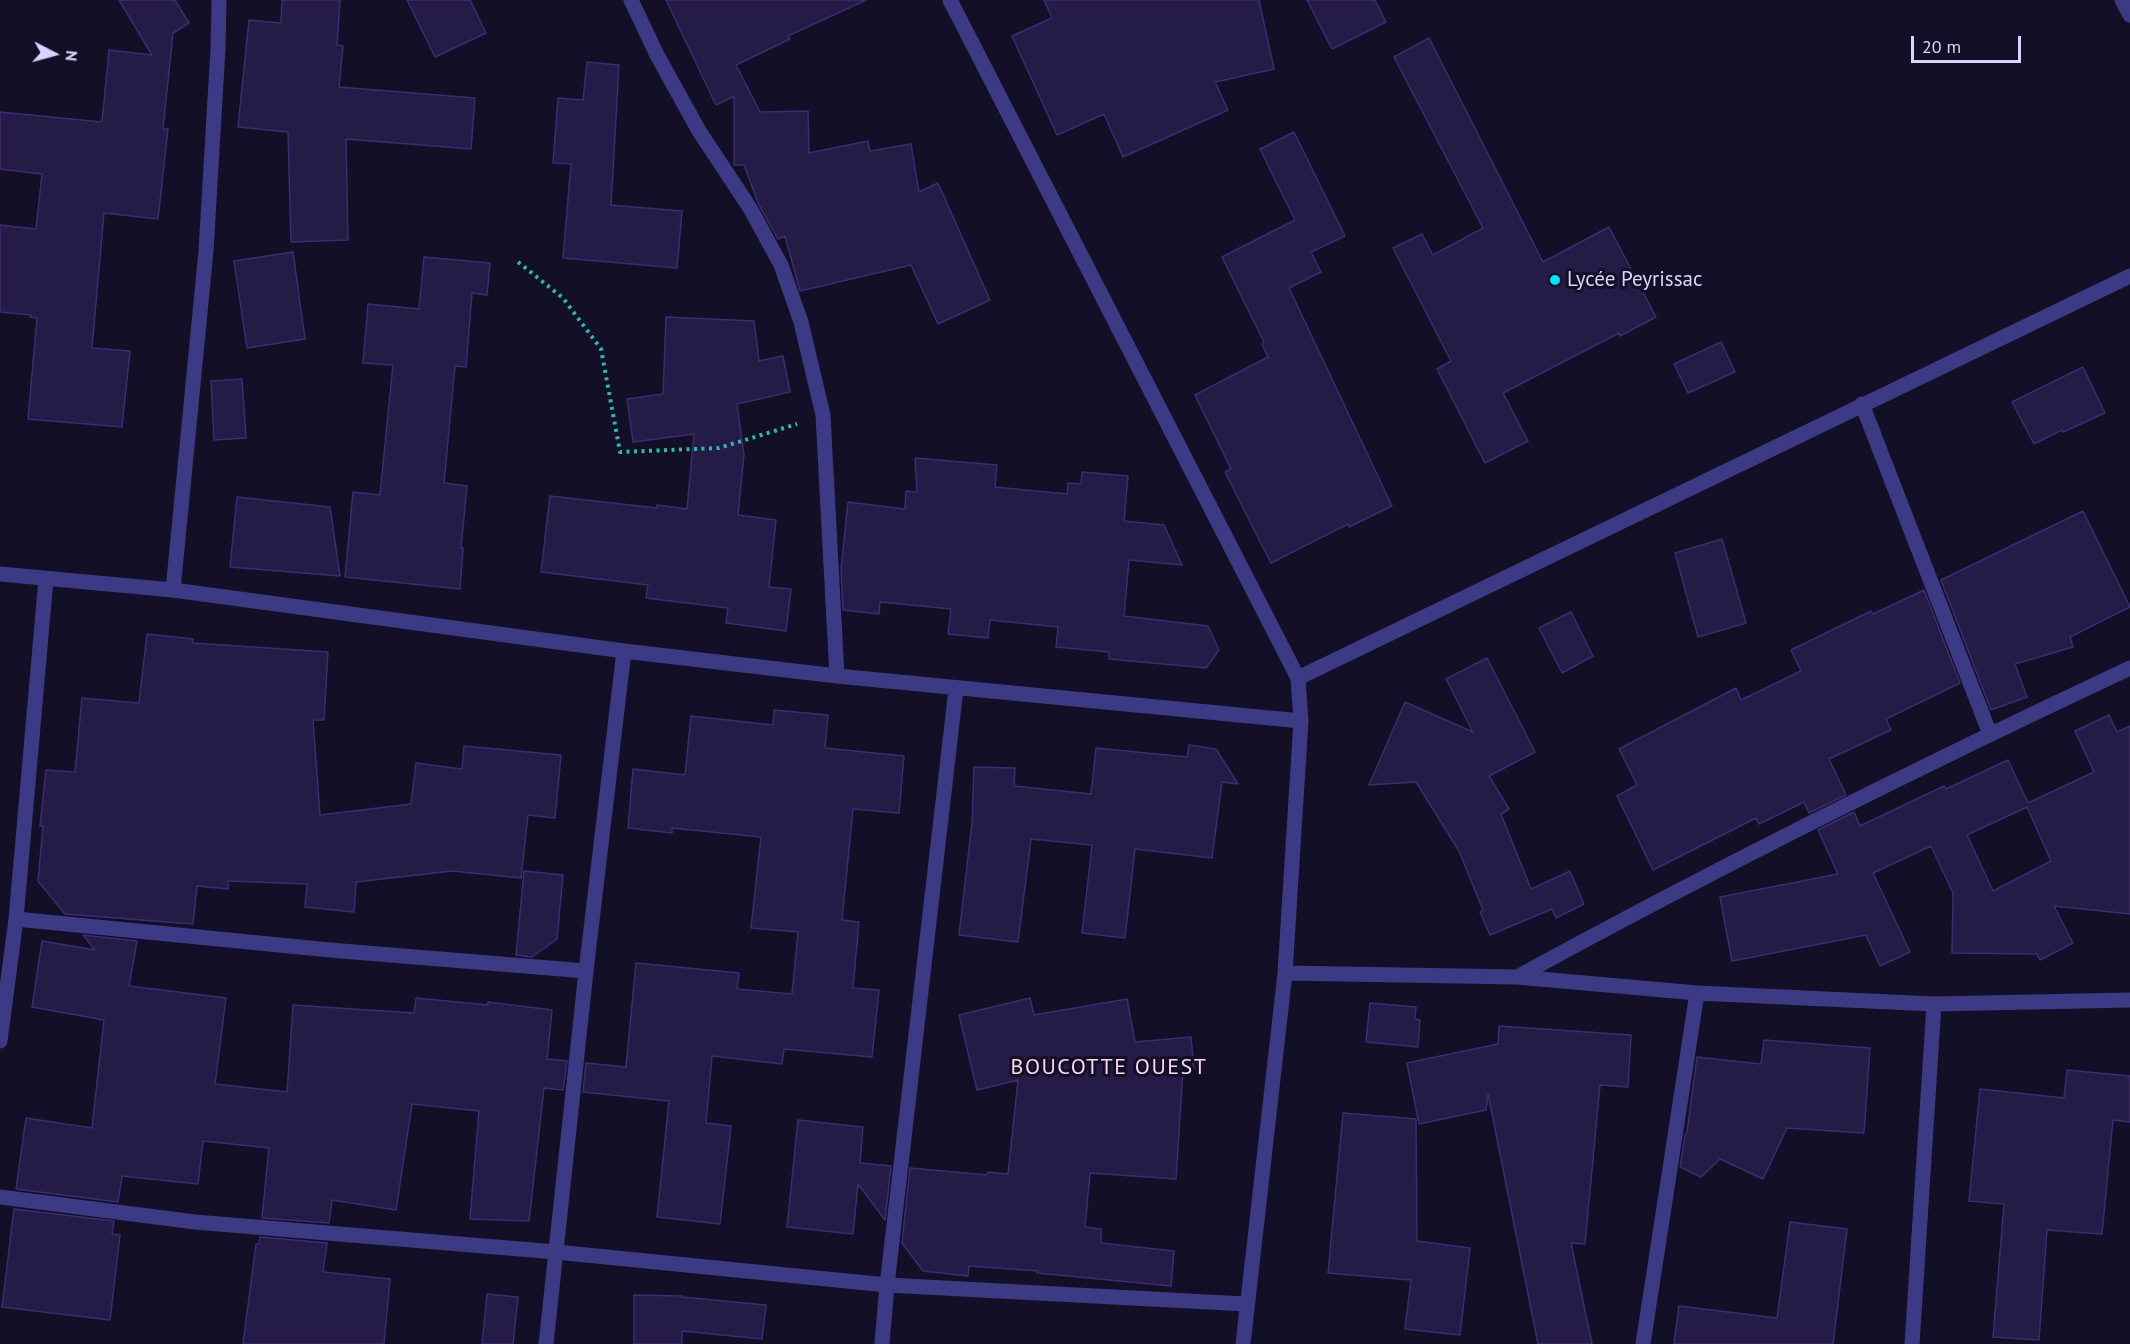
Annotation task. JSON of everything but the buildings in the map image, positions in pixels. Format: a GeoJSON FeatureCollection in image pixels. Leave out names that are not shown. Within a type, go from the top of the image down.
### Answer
{"type":"FeatureCollection","features":[{"type":"Feature","properties":{"kind":"street"},"geometry":{"type":"LineString","coordinates":[[173,590],[206,251],[219,0]]}},
{"type":"Feature","properties":{"kind":"street"},"geometry":{"type":"LineString","coordinates":[[631,0],[657,54],[699,131],[750,208],[781,265],[801,322],[823,415],[837,675]]}},
{"type":"Feature","properties":{"kind":"street"},"geometry":{"type":"LineString","coordinates":[[951,0],[1298,678],[1301,721],[1285,973],[1243,1344]]}},
{"type":"Feature","properties":{"kind":"street"},"geometry":{"type":"LineString","coordinates":[[2122,0],[2130,15]]}},
{"type":"Feature","properties":{"kind":"street"},"geometry":{"type":"LineString","coordinates":[[1298,678],[2130,276]]}},
{"type":"Feature","properties":{"kind":"street"},"geometry":{"type":"LineString","coordinates":[[1862,404],[1990,734]]}},
{"type":"Feature","properties":{"kind":"street"},"geometry":{"type":"LineString","coordinates":[[0,574],[173,590],[624,651],[956,688],[1301,721]]}},
{"type":"Feature","properties":{"kind":"street"},"geometry":{"type":"LineString","coordinates":[[0,1041],[16,919],[46,579]]}},
{"type":"Feature","properties":{"kind":"street"},"geometry":{"type":"LineString","coordinates":[[546,1344],[586,971],[624,651]]}},
{"type":"Feature","properties":{"kind":"street"},"geometry":{"type":"LineString","coordinates":[[1517,977],[1655,901],[1990,734],[2130,668]]}},
{"type":"Feature","properties":{"kind":"street"},"geometry":{"type":"LineString","coordinates":[[882,1344],[956,688]]}},
{"type":"Feature","properties":{"kind":"street"},"geometry":{"type":"LineString","coordinates":[[16,919],[330,950],[586,971]]}},
{"type":"Feature","properties":{"kind":"street"},"geometry":{"type":"LineString","coordinates":[[1285,973],[1517,977],[1697,993],[1934,1004],[2130,1000]]}},
{"type":"Feature","properties":{"kind":"street"},"geometry":{"type":"LineString","coordinates":[[1643,1344],[1697,993]]}},
{"type":"Feature","properties":{"kind":"street"},"geometry":{"type":"LineString","coordinates":[[1912,1344],[1934,1004]]}},
{"type":"Feature","properties":{"kind":"street"},"geometry":{"type":"LineString","coordinates":[[0,1197],[195,1222],[556,1252],[887,1285],[1246,1304]]}},
{"type":"Feature","properties":{"kind":"path"},"geometry":{"type":"LineString","coordinates":[[518,262],[563,298],[601,349],[620,452],[719,448],[823,415]]}},
{"type":"Feature","properties":{"kind":"place","name":"Lycée Peyrissac"},"geometry":{"type":"Point","coordinates":[1555,280]}},
{"type":"Feature","properties":{"kind":"district","name":"BOUCOTTE OUEST"},"geometry":{"type":"Point","coordinates":[1109,1068]}}]}
